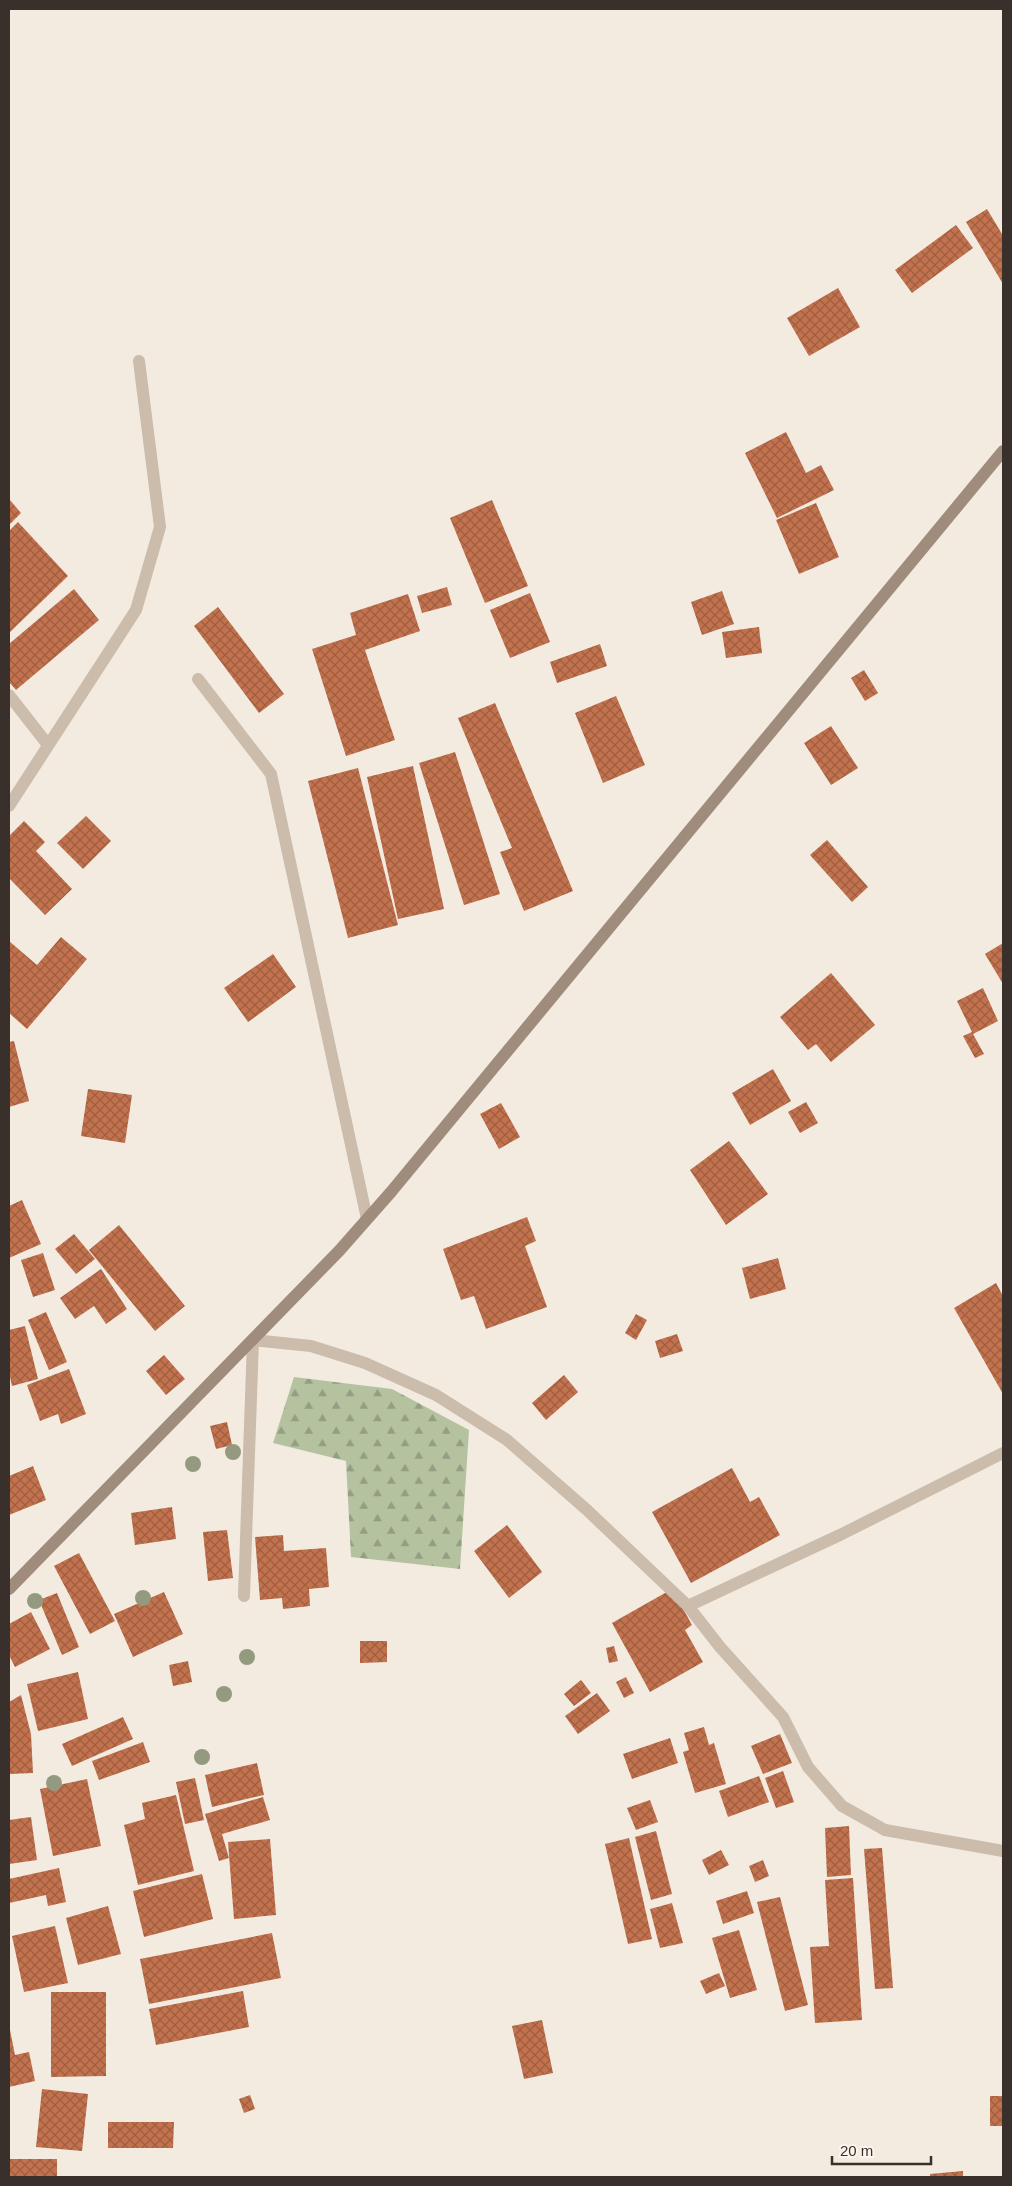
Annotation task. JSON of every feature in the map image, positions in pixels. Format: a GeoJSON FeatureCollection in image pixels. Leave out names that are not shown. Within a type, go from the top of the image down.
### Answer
{"type":"FeatureCollection","features":[{"type":"Feature","properties":{"kind":"street"},"geometry":{"type":"LineString","coordinates":[[9,806],[136,610],[160,527],[139,361]]}},
{"type":"Feature","properties":{"kind":"street"},"geometry":{"type":"LineString","coordinates":[[9,1589],[367,1219],[1003,451]]}},
{"type":"Feature","properties":{"kind":"street"},"geometry":{"type":"LineString","coordinates":[[198,679],[271,774],[367,1219]]}},
{"type":"Feature","properties":{"kind":"street"},"geometry":{"type":"LineString","coordinates":[[9,695],[48,745]]}},
{"type":"Feature","properties":{"kind":"street"},"geometry":{"type":"LineString","coordinates":[[244,1596],[252,1340]]}},
{"type":"Feature","properties":{"kind":"street"},"geometry":{"type":"LineString","coordinates":[[252,1340],[311,1346],[365,1363],[436,1395],[507,1440],[587,1510],[688,1606],[720,1647],[783,1717],[808,1767],[842,1806],[885,1830],[1003,1851]]}},
{"type":"Feature","properties":{"kind":"street"},"geometry":{"type":"LineString","coordinates":[[688,1606],[842,1534],[1003,1453]]}},
{"type":"Feature","properties":{"kind":"green space"},"geometry":{"type":"Polygon","coordinates":[[[294,1377],[392,1389],[469,1430],[460,1569],[351,1557],[346,1461],[273,1443],[294,1377]]]}},
{"type":"Feature","properties":{"kind":"building"},"geometry":{"type":"Polygon","coordinates":[[[987,209],[1003,233],[1003,284],[966,222],[987,209]]]}},
{"type":"Feature","properties":{"kind":"building"},"geometry":{"type":"Polygon","coordinates":[[[956,225],[973,248],[912,293],[895,270],[956,225]]]}},
{"type":"Feature","properties":{"kind":"building"},"geometry":{"type":"Polygon","coordinates":[[[838,288],[860,327],[809,356],[787,318],[838,288]]]}},
{"type":"Feature","properties":{"kind":"building"},"geometry":{"type":"Polygon","coordinates":[[[786,432],[806,473],[821,465],[834,490],[777,518],[745,453],[786,432]]]}},
{"type":"Feature","properties":{"kind":"building"},"geometry":{"type":"Polygon","coordinates":[[[9,499],[21,513],[9,525],[9,499]]]}},
{"type":"Feature","properties":{"kind":"building"},"geometry":{"type":"Polygon","coordinates":[[[492,500],[528,586],[485,603],[450,518],[492,500]]]}},
{"type":"Feature","properties":{"kind":"building"},"geometry":{"type":"Polygon","coordinates":[[[816,503],[839,557],[799,574],[776,520],[816,503]]]}},
{"type":"Feature","properties":{"kind":"building"},"geometry":{"type":"Polygon","coordinates":[[[18,522],[68,576],[9,633],[9,531],[18,522]]]}},
{"type":"Feature","properties":{"kind":"building"},"geometry":{"type":"Polygon","coordinates":[[[447,587],[452,605],[422,613],[417,596],[447,587]]]}},
{"type":"Feature","properties":{"kind":"building"},"geometry":{"type":"Polygon","coordinates":[[[74,589],[99,620],[16,690],[9,682],[9,644],[74,589]]]}},
{"type":"Feature","properties":{"kind":"building"},"geometry":{"type":"Polygon","coordinates":[[[722,591],[734,624],[702,635],[691,602],[722,591]]]}},
{"type":"Feature","properties":{"kind":"building"},"geometry":{"type":"Polygon","coordinates":[[[530,593],[550,642],[510,658],[490,610],[530,593]]]}},
{"type":"Feature","properties":{"kind":"building"},"geometry":{"type":"Polygon","coordinates":[[[408,594],[420,631],[365,650],[395,740],[346,756],[312,649],[356,635],[350,613],[408,594]]]}},
{"type":"Feature","properties":{"kind":"building"},"geometry":{"type":"Polygon","coordinates":[[[218,607],[284,694],[259,713],[194,626],[218,607]]]}},
{"type":"Feature","properties":{"kind":"building"},"geometry":{"type":"Polygon","coordinates":[[[759,627],[762,653],[726,658],[722,632],[759,627]]]}},
{"type":"Feature","properties":{"kind":"building"},"geometry":{"type":"Polygon","coordinates":[[[600,644],[607,666],[557,683],[550,662],[600,644]]]}},
{"type":"Feature","properties":{"kind":"building"},"geometry":{"type":"Polygon","coordinates":[[[864,670],[878,693],[865,701],[851,678],[864,670]]]}},
{"type":"Feature","properties":{"kind":"building"},"geometry":{"type":"Polygon","coordinates":[[[616,696],[645,765],[603,783],[575,713],[616,696]]]}},
{"type":"Feature","properties":{"kind":"building"},"geometry":{"type":"Polygon","coordinates":[[[495,703],[573,891],[524,911],[500,852],[512,848],[458,718],[495,703]]]}},
{"type":"Feature","properties":{"kind":"building"},"geometry":{"type":"Polygon","coordinates":[[[831,726],[858,768],[831,785],[804,743],[831,726]]]}},
{"type":"Feature","properties":{"kind":"building"},"geometry":{"type":"Polygon","coordinates":[[[455,752],[500,894],[464,905],[419,763],[455,752]]]}},
{"type":"Feature","properties":{"kind":"building"},"geometry":{"type":"Polygon","coordinates":[[[413,766],[444,909],[398,919],[367,777],[413,766]]]}},
{"type":"Feature","properties":{"kind":"building"},"geometry":{"type":"Polygon","coordinates":[[[358,768],[398,925],[348,938],[308,781],[358,768]]]}},
{"type":"Feature","properties":{"kind":"building"},"geometry":{"type":"Polygon","coordinates":[[[86,816],[111,841],[83,869],[57,843],[86,816]]]}},
{"type":"Feature","properties":{"kind":"building"},"geometry":{"type":"Polygon","coordinates":[[[24,821],[45,842],[36,851],[72,889],[45,915],[9,878],[9,836],[24,821]]]}},
{"type":"Feature","properties":{"kind":"building"},"geometry":{"type":"Polygon","coordinates":[[[827,840],[868,887],[852,902],[810,855],[827,840]]]}},
{"type":"Feature","properties":{"kind":"building"},"geometry":{"type":"Polygon","coordinates":[[[61,937],[87,959],[27,1029],[9,1013],[9,941],[37,965],[61,937]]]}},
{"type":"Feature","properties":{"kind":"building"},"geometry":{"type":"Polygon","coordinates":[[[1003,943],[1003,984],[985,954],[1003,943]]]}},
{"type":"Feature","properties":{"kind":"building"},"geometry":{"type":"Polygon","coordinates":[[[273,954],[296,987],[248,1022],[224,988],[273,954]]]}},
{"type":"Feature","properties":{"kind":"building"},"geometry":{"type":"Polygon","coordinates":[[[831,973],[875,1025],[831,1062],[816,1044],[808,1050],[780,1017],[831,973]]]}},
{"type":"Feature","properties":{"kind":"building"},"geometry":{"type":"Polygon","coordinates":[[[983,988],[998,1021],[973,1034],[984,1054],[975,1058],[963,1036],[972,1032],[957,1001],[983,988]]]}},
{"type":"Feature","properties":{"kind":"building"},"geometry":{"type":"Polygon","coordinates":[[[14,1041],[29,1101],[9,1107],[9,1042],[14,1041]]]}},
{"type":"Feature","properties":{"kind":"building"},"geometry":{"type":"Polygon","coordinates":[[[773,1069],[791,1101],[750,1125],[732,1093],[773,1069]]]}},
{"type":"Feature","properties":{"kind":"building"},"geometry":{"type":"Polygon","coordinates":[[[88,1089],[132,1095],[125,1143],[81,1136],[88,1089]]]}},
{"type":"Feature","properties":{"kind":"building"},"geometry":{"type":"Polygon","coordinates":[[[806,1102],[818,1123],[800,1133],[788,1112],[806,1102]]]}},
{"type":"Feature","properties":{"kind":"building"},"geometry":{"type":"Polygon","coordinates":[[[501,1103],[520,1137],[499,1149],[480,1114],[501,1103]]]}},
{"type":"Feature","properties":{"kind":"building"},"geometry":{"type":"Polygon","coordinates":[[[729,1141],[768,1194],[726,1225],[690,1170],[729,1141]]]}},
{"type":"Feature","properties":{"kind":"building"},"geometry":{"type":"Polygon","coordinates":[[[22,1200],[41,1244],[9,1258],[9,1206],[22,1200]]]}},
{"type":"Feature","properties":{"kind":"building"},"geometry":{"type":"Polygon","coordinates":[[[527,1217],[536,1241],[525,1246],[547,1307],[486,1329],[474,1296],[461,1300],[443,1249],[527,1217]]]}},
{"type":"Feature","properties":{"kind":"building"},"geometry":{"type":"Polygon","coordinates":[[[119,1225],[185,1306],[155,1331],[89,1250],[119,1225]]]}},
{"type":"Feature","properties":{"kind":"building"},"geometry":{"type":"Polygon","coordinates":[[[74,1234],[95,1259],[76,1274],[55,1249],[74,1234]]]}},
{"type":"Feature","properties":{"kind":"building"},"geometry":{"type":"Polygon","coordinates":[[[43,1253],[55,1290],[33,1297],[21,1260],[43,1253]]]}},
{"type":"Feature","properties":{"kind":"building"},"geometry":{"type":"Polygon","coordinates":[[[778,1258],[786,1289],[750,1299],[742,1268],[778,1258]]]}},
{"type":"Feature","properties":{"kind":"building"},"geometry":{"type":"Polygon","coordinates":[[[101,1269],[127,1309],[106,1324],[94,1306],[75,1319],[60,1298],[101,1269]]]}},
{"type":"Feature","properties":{"kind":"building"},"geometry":{"type":"Polygon","coordinates":[[[996,1283],[1003,1296],[1003,1394],[954,1308],[996,1283]]]}},
{"type":"Feature","properties":{"kind":"building"},"geometry":{"type":"Polygon","coordinates":[[[46,1312],[67,1362],[49,1370],[28,1320],[46,1312]]]}},
{"type":"Feature","properties":{"kind":"building"},"geometry":{"type":"Polygon","coordinates":[[[636,1314],[647,1320],[636,1340],[625,1333],[636,1314]]]}},
{"type":"Feature","properties":{"kind":"building"},"geometry":{"type":"Polygon","coordinates":[[[25,1326],[38,1379],[12,1386],[9,1372],[9,1330],[25,1326]]]}},
{"type":"Feature","properties":{"kind":"building"},"geometry":{"type":"Polygon","coordinates":[[[677,1334],[683,1351],[660,1358],[655,1341],[677,1334]]]}},
{"type":"Feature","properties":{"kind":"building"},"geometry":{"type":"Polygon","coordinates":[[[164,1355],[185,1379],[166,1395],[146,1371],[164,1355]]]}},
{"type":"Feature","properties":{"kind":"building"},"geometry":{"type":"Polygon","coordinates":[[[69,1369],[86,1414],[61,1424],[58,1414],[40,1421],[27,1385],[69,1369]]]}},
{"type":"Feature","properties":{"kind":"building"},"geometry":{"type":"Polygon","coordinates":[[[564,1375],[578,1392],[546,1420],[532,1403],[564,1375]]]}},
{"type":"Feature","properties":{"kind":"building"},"geometry":{"type":"Polygon","coordinates":[[[227,1422],[232,1445],[216,1449],[210,1426],[227,1422]]]}},
{"type":"Feature","properties":{"kind":"building"},"geometry":{"type":"Polygon","coordinates":[[[33,1466],[46,1500],[9,1515],[9,1476],[33,1466]]]}},
{"type":"Feature","properties":{"kind":"building"},"geometry":{"type":"Polygon","coordinates":[[[732,1468],[750,1502],[759,1497],[780,1535],[691,1583],[652,1512],[732,1468]]]}},
{"type":"Feature","properties":{"kind":"building"},"geometry":{"type":"Polygon","coordinates":[[[172,1507],[176,1539],[135,1545],[131,1513],[172,1507]]]}},
{"type":"Feature","properties":{"kind":"building"},"geometry":{"type":"Polygon","coordinates":[[[507,1525],[542,1572],[509,1598],[474,1551],[507,1525]]]}},
{"type":"Feature","properties":{"kind":"building"},"geometry":{"type":"Polygon","coordinates":[[[227,1530],[233,1578],[208,1581],[203,1532],[227,1530]]]}},
{"type":"Feature","properties":{"kind":"building"},"geometry":{"type":"Polygon","coordinates":[[[283,1535],[284,1551],[326,1548],[329,1587],[309,1589],[310,1606],[283,1609],[282,1598],[260,1600],[255,1537],[283,1535]]]}},
{"type":"Feature","properties":{"kind":"building"},"geometry":{"type":"Polygon","coordinates":[[[79,1553],[115,1621],[90,1634],[54,1566],[79,1553]]]}},
{"type":"Feature","properties":{"kind":"building"},"geometry":{"type":"Polygon","coordinates":[[[672,1589],[692,1625],[685,1630],[703,1662],[650,1692],[612,1623],[672,1589]]]}},
{"type":"Feature","properties":{"kind":"building"},"geometry":{"type":"Polygon","coordinates":[[[164,1592],[183,1634],[133,1657],[114,1614],[164,1592]]]}},
{"type":"Feature","properties":{"kind":"building"},"geometry":{"type":"Polygon","coordinates":[[[57,1593],[79,1647],[62,1655],[39,1600],[57,1593]]]}},
{"type":"Feature","properties":{"kind":"building"},"geometry":{"type":"Polygon","coordinates":[[[31,1612],[50,1649],[15,1667],[9,1655],[9,1624],[31,1612]]]}},
{"type":"Feature","properties":{"kind":"building"},"geometry":{"type":"Polygon","coordinates":[[[360,1641],[387,1641],[387,1662],[360,1663],[360,1641]]]}},
{"type":"Feature","properties":{"kind":"building"},"geometry":{"type":"Polygon","coordinates":[[[614,1646],[618,1661],[609,1663],[606,1648],[614,1646]]]}},
{"type":"Feature","properties":{"kind":"building"},"geometry":{"type":"Polygon","coordinates":[[[188,1661],[192,1682],[173,1686],[169,1665],[188,1661]]]}},
{"type":"Feature","properties":{"kind":"building"},"geometry":{"type":"Polygon","coordinates":[[[78,1672],[88,1719],[38,1731],[27,1684],[78,1672]]]}},
{"type":"Feature","properties":{"kind":"building"},"geometry":{"type":"Polygon","coordinates":[[[626,1677],[634,1693],[624,1698],[616,1682],[626,1677]]]}},
{"type":"Feature","properties":{"kind":"building"},"geometry":{"type":"Polygon","coordinates":[[[581,1680],[591,1693],[574,1706],[564,1694],[581,1680]]]}},
{"type":"Feature","properties":{"kind":"building"},"geometry":{"type":"Polygon","coordinates":[[[597,1693],[610,1711],[578,1734],[565,1716],[597,1693]]]}},
{"type":"Feature","properties":{"kind":"building"},"geometry":{"type":"Polygon","coordinates":[[[21,1695],[31,1734],[33,1773],[9,1774],[9,1702],[21,1695]]]}},
{"type":"Feature","properties":{"kind":"building"},"geometry":{"type":"Polygon","coordinates":[[[123,1717],[133,1739],[72,1766],[62,1744],[123,1717]]]}},
{"type":"Feature","properties":{"kind":"building"},"geometry":{"type":"Polygon","coordinates":[[[704,1727],[709,1745],[714,1743],[726,1784],[695,1793],[683,1752],[689,1750],[684,1733],[704,1727]]]}},
{"type":"Feature","properties":{"kind":"building"},"geometry":{"type":"Polygon","coordinates":[[[780,1734],[792,1763],[763,1774],[751,1746],[780,1734]]]}},
{"type":"Feature","properties":{"kind":"building"},"geometry":{"type":"Polygon","coordinates":[[[670,1738],[678,1763],[632,1779],[623,1754],[670,1738]]]}},
{"type":"Feature","properties":{"kind":"building"},"geometry":{"type":"Polygon","coordinates":[[[143,1742],[150,1762],[99,1780],[92,1761],[143,1742]]]}},
{"type":"Feature","properties":{"kind":"building"},"geometry":{"type":"Polygon","coordinates":[[[257,1763],[264,1795],[212,1807],[205,1775],[257,1763]]]}},
{"type":"Feature","properties":{"kind":"building"},"geometry":{"type":"Polygon","coordinates":[[[783,1771],[794,1802],[776,1808],[765,1778],[783,1771]]]}},
{"type":"Feature","properties":{"kind":"building"},"geometry":{"type":"Polygon","coordinates":[[[759,1776],[769,1802],[728,1817],[719,1791],[759,1776]]]}},
{"type":"Feature","properties":{"kind":"building"},"geometry":{"type":"Polygon","coordinates":[[[195,1778],[204,1820],[185,1824],[176,1782],[195,1778]]]}},
{"type":"Feature","properties":{"kind":"building"},"geometry":{"type":"Polygon","coordinates":[[[87,1779],[101,1846],[53,1856],[40,1789],[87,1779]]]}},
{"type":"Feature","properties":{"kind":"building"},"geometry":{"type":"Polygon","coordinates":[[[176,1795],[194,1871],[138,1885],[124,1825],[145,1819],[142,1803],[176,1795]]]}},
{"type":"Feature","properties":{"kind":"building"},"geometry":{"type":"Polygon","coordinates":[[[263,1797],[270,1820],[222,1834],[229,1858],[219,1861],[205,1814],[263,1797]]]}},
{"type":"Feature","properties":{"kind":"building"},"geometry":{"type":"Polygon","coordinates":[[[650,1800],[658,1822],[636,1830],[627,1808],[650,1800]]]}},
{"type":"Feature","properties":{"kind":"building"},"geometry":{"type":"Polygon","coordinates":[[[31,1817],[37,1860],[9,1864],[9,1820],[31,1817]]]}},
{"type":"Feature","properties":{"kind":"building"},"geometry":{"type":"Polygon","coordinates":[[[849,1826],[851,1875],[827,1877],[825,1828],[849,1826]]]}},
{"type":"Feature","properties":{"kind":"building"},"geometry":{"type":"Polygon","coordinates":[[[656,1831],[672,1894],[651,1900],[635,1837],[656,1831]]]}},
{"type":"Feature","properties":{"kind":"building"},"geometry":{"type":"Polygon","coordinates":[[[629,1838],[652,1939],[628,1944],[605,1844],[629,1838]]]}},
{"type":"Feature","properties":{"kind":"building"},"geometry":{"type":"Polygon","coordinates":[[[270,1839],[276,1915],[234,1919],[228,1842],[270,1839]]]}},
{"type":"Feature","properties":{"kind":"building"},"geometry":{"type":"Polygon","coordinates":[[[882,1848],[893,1988],[875,1989],[864,1849],[882,1848]]]}},
{"type":"Feature","properties":{"kind":"building"},"geometry":{"type":"Polygon","coordinates":[[[721,1850],[729,1865],[709,1875],[702,1860],[721,1850]]]}},
{"type":"Feature","properties":{"kind":"building"},"geometry":{"type":"Polygon","coordinates":[[[763,1860],[769,1876],[755,1882],[749,1866],[763,1860]]]}},
{"type":"Feature","properties":{"kind":"building"},"geometry":{"type":"Polygon","coordinates":[[[59,1868],[66,1902],[48,1906],[46,1895],[9,1903],[9,1879],[59,1868]]]}},
{"type":"Feature","properties":{"kind":"building"},"geometry":{"type":"Polygon","coordinates":[[[202,1874],[213,1919],[144,1937],[133,1891],[202,1874]]]}},
{"type":"Feature","properties":{"kind":"building"},"geometry":{"type":"Polygon","coordinates":[[[853,1878],[862,2020],[815,2023],[810,1947],[829,1946],[825,1880],[853,1878]]]}},
{"type":"Feature","properties":{"kind":"building"},"geometry":{"type":"Polygon","coordinates":[[[747,1891],[754,1913],[723,1924],[716,1901],[747,1891]]]}},
{"type":"Feature","properties":{"kind":"building"},"geometry":{"type":"Polygon","coordinates":[[[780,1897],[808,2005],[785,2011],[757,1902],[780,1897]]]}},
{"type":"Feature","properties":{"kind":"building"},"geometry":{"type":"Polygon","coordinates":[[[672,1903],[683,1943],[660,1948],[650,1909],[672,1903]]]}},
{"type":"Feature","properties":{"kind":"building"},"geometry":{"type":"Polygon","coordinates":[[[108,1906],[121,1954],[78,1965],[66,1918],[108,1906]]]}},
{"type":"Feature","properties":{"kind":"building"},"geometry":{"type":"Polygon","coordinates":[[[55,1926],[68,1983],[24,1992],[12,1936],[55,1926]]]}},
{"type":"Feature","properties":{"kind":"building"},"geometry":{"type":"Polygon","coordinates":[[[739,1930],[757,1990],[730,1998],[712,1938],[739,1930]]]}},
{"type":"Feature","properties":{"kind":"building"},"geometry":{"type":"Polygon","coordinates":[[[272,1933],[281,1978],[149,2004],[140,1959],[272,1933]]]}},
{"type":"Feature","properties":{"kind":"building"},"geometry":{"type":"Polygon","coordinates":[[[719,1973],[725,1986],[706,1994],[700,1981],[719,1973]]]}},
{"type":"Feature","properties":{"kind":"building"},"geometry":{"type":"Polygon","coordinates":[[[243,1991],[249,2027],[156,2045],[149,2009],[243,1991]]]}},
{"type":"Feature","properties":{"kind":"building"},"geometry":{"type":"Polygon","coordinates":[[[51,1992],[106,1992],[106,2076],[51,2077],[51,1992]]]}},
{"type":"Feature","properties":{"kind":"building"},"geometry":{"type":"Polygon","coordinates":[[[542,2020],[553,2073],[524,2079],[512,2026],[542,2020]]]}},
{"type":"Feature","properties":{"kind":"building"},"geometry":{"type":"Polygon","coordinates":[[[10,2030],[15,2055],[29,2052],[35,2081],[9,2087],[10,2030]]]}},
{"type":"Feature","properties":{"kind":"building"},"geometry":{"type":"Polygon","coordinates":[[[42,2089],[88,2094],[82,2151],[36,2147],[42,2089]]]}},
{"type":"Feature","properties":{"kind":"building"},"geometry":{"type":"Polygon","coordinates":[[[250,2095],[255,2109],[244,2113],[239,2099],[250,2095]]]}},
{"type":"Feature","properties":{"kind":"building"},"geometry":{"type":"Polygon","coordinates":[[[990,2096],[1003,2096],[1003,2126],[990,2126],[990,2096]]]}},
{"type":"Feature","properties":{"kind":"building"},"geometry":{"type":"Polygon","coordinates":[[[108,2122],[174,2122],[173,2148],[108,2148],[108,2122]]]}},
{"type":"Feature","properties":{"kind":"building"},"geometry":{"type":"Polygon","coordinates":[[[9,2159],[57,2159],[57,2177],[9,2177],[9,2159]]]}},
{"type":"Feature","properties":{"kind":"building"},"geometry":{"type":"Polygon","coordinates":[[[963,2171],[963,2177],[930,2177],[930,2174],[963,2171]]]}}]}
